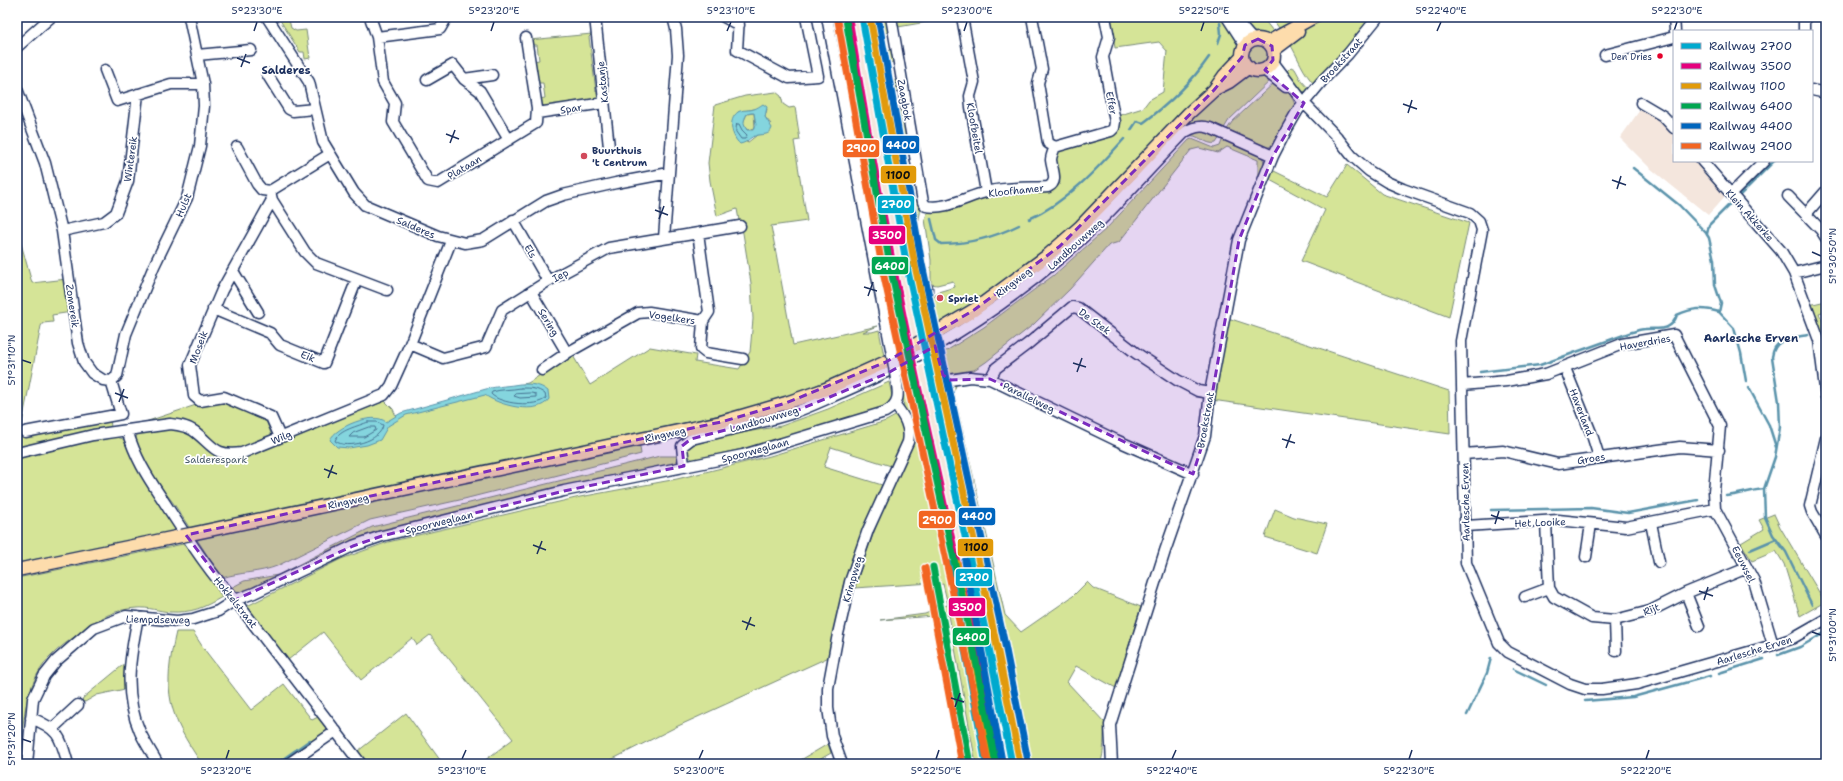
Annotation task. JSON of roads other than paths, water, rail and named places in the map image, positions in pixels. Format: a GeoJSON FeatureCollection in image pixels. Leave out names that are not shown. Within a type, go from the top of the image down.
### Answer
{"type":"FeatureCollection","features":[{"type":"Feature","properties":{"kind":"main road"},"geometry":{"type":"LineString","coordinates":[[1270,56],[1258,39],[1247,52],[1257,71],[1270,56],[1310,20]]}},
{"type":"Feature","properties":{"kind":"main road","name":"Ringweg"},"geometry":{"type":"LineString","coordinates":[[17,570],[721,422],[786,403],[826,388],[886,362],[942,330],[974,310],[1018,279],[1060,246],[1082,226],[1189,113],[1214,90],[1229,82],[1247,52]]}},
{"type":"Feature","properties":{"kind":"street"},"geometry":{"type":"LineString","coordinates":[[17,47],[51,17]]}},
{"type":"Feature","properties":{"kind":"street","name":"Hulst"},"geometry":{"type":"LineString","coordinates":[[111,381],[117,376],[128,327],[154,266],[187,198],[200,146],[204,106],[203,84],[190,17]]}},
{"type":"Feature","properties":{"kind":"street","name":"Salderes"},"geometry":{"type":"LineString","coordinates":[[267,17],[309,82],[322,142],[354,193],[365,205],[451,241],[465,243],[482,240],[546,201],[563,195],[616,182],[669,173]]}},
{"type":"Feature","properties":{"kind":"street","name":"Plataan"},"geometry":{"type":"LineString","coordinates":[[370,17],[377,37],[383,82],[395,103],[393,122],[428,181],[438,183],[509,140],[536,122],[537,113]]}},
{"type":"Feature","properties":{"kind":"street"},"geometry":{"type":"LineString","coordinates":[[377,37],[440,29],[447,17]]}},
{"type":"Feature","properties":{"kind":"street","name":"Kastanje"},"geometry":{"type":"LineString","coordinates":[[594,17],[609,147]]}},
{"type":"Feature","properties":{"kind":"street"},"geometry":{"type":"LineString","coordinates":[[664,238],[678,56],[676,29],[673,17]]}},
{"type":"Feature","properties":{"kind":"street"},"geometry":{"type":"LineString","coordinates":[[724,17],[739,21],[737,50],[789,78],[818,76],[806,17]]}},
{"type":"Feature","properties":{"kind":"street"},"geometry":{"type":"LineString","coordinates":[[827,17],[899,394],[895,405]]}},
{"type":"Feature","properties":{"kind":"street","name":"Zaagbok"},"geometry":{"type":"LineString","coordinates":[[891,17],[923,202],[926,206]]}},
{"type":"Feature","properties":{"kind":"street","name":"Kloofbeitel"},"geometry":{"type":"LineString","coordinates":[[962,17],[974,82],[970,96],[971,107],[986,192]]}},
{"type":"Feature","properties":{"kind":"street"},"geometry":{"type":"LineString","coordinates":[[1032,17],[1042,69],[1038,83],[1048,143],[1055,148]]}},
{"type":"Feature","properties":{"kind":"street","name":"Effer"},"geometry":{"type":"LineString","coordinates":[[1055,148],[1111,131],[1114,128],[1115,122],[1103,57],[1109,38],[1105,17]]}},
{"type":"Feature","properties":{"kind":"street"},"geometry":{"type":"LineString","coordinates":[[1227,17],[1247,52]]}},
{"type":"Feature","properties":{"kind":"street"},"geometry":{"type":"LineString","coordinates":[[1233,17],[1247,52]]}},
{"type":"Feature","properties":{"kind":"street","name":"Broekstraat"},"geometry":{"type":"LineString","coordinates":[[1112,764],[1110,725],[1205,436],[1210,393],[1239,240],[1273,156],[1286,129],[1304,104],[1378,17]]}},
{"type":"Feature","properties":{"kind":"street"},"geometry":{"type":"LineString","coordinates":[[1674,17],[1675,30]]}},
{"type":"Feature","properties":{"kind":"street"},"geometry":{"type":"LineString","coordinates":[[1803,18],[1804,30]]}},
{"type":"Feature","properties":{"kind":"street"},"geometry":{"type":"LineString","coordinates":[[1605,55],[1673,37]]}},
{"type":"Feature","properties":{"kind":"street"},"geometry":{"type":"LineString","coordinates":[[526,38],[537,113]]}},
{"type":"Feature","properties":{"kind":"street"},"geometry":{"type":"LineString","coordinates":[[197,55],[251,50]]}},
{"type":"Feature","properties":{"kind":"street"},"geometry":{"type":"LineString","coordinates":[[1270,56],[1304,104]]}},
{"type":"Feature","properties":{"kind":"street"},"geometry":{"type":"LineString","coordinates":[[427,80],[454,65],[464,79],[480,91],[509,140]]}},
{"type":"Feature","properties":{"kind":"street"},"geometry":{"type":"LineString","coordinates":[[105,70],[118,101],[171,84],[203,84]]}},
{"type":"Feature","properties":{"kind":"street"},"geometry":{"type":"LineString","coordinates":[[267,74],[289,109],[293,111],[315,109]]}},
{"type":"Feature","properties":{"kind":"street"},"geometry":{"type":"LineString","coordinates":[[464,79],[492,75]]}},
{"type":"Feature","properties":{"kind":"street","name":"Zomereik"},"geometry":{"type":"LineString","coordinates":[[17,89],[45,163],[62,231],[78,343],[84,362],[92,373],[103,380],[111,381]]}},
{"type":"Feature","properties":{"kind":"street"},"geometry":{"type":"LineString","coordinates":[[1813,90],[1826,94]]}},
{"type":"Feature","properties":{"kind":"street","name":"Wintereik"},"geometry":{"type":"LineString","coordinates":[[62,231],[104,222],[116,213],[128,181],[138,94]]}},
{"type":"Feature","properties":{"kind":"street","name":"Spar"},"geometry":{"type":"LineString","coordinates":[[537,113],[604,103]]}},
{"type":"Feature","properties":{"kind":"street"},"geometry":{"type":"LineString","coordinates":[[1641,103],[1663,116],[1673,127]]}},
{"type":"Feature","properties":{"kind":"street","name":"Aarlesche Erven"},"geometry":{"type":"LineString","coordinates":[[1304,104],[1337,137],[1352,156],[1369,171],[1398,187],[1470,213],[1479,221],[1482,230],[1461,341],[1466,563],[1500,643],[1508,652],[1570,684],[1585,689],[1602,689],[1637,684],[1773,645],[1791,639],[1826,619]]}},
{"type":"Feature","properties":{"kind":"street","name":"Landbouwweg"},"geometry":{"type":"LineString","coordinates":[[684,466],[682,446],[690,439],[791,413],[830,398],[888,373],[979,319],[1025,287],[1062,257],[1096,225],[1185,132],[1191,128],[1200,126],[1210,128],[1273,156]]}},
{"type":"Feature","properties":{"kind":"street"},"geometry":{"type":"LineString","coordinates":[[237,147],[257,184],[262,190],[271,195],[305,252],[316,263],[387,290]]}},
{"type":"Feature","properties":{"kind":"street","name":"Kloofhamer"},"geometry":{"type":"LineString","coordinates":[[926,206],[931,207],[963,201],[986,192],[1048,187],[1052,185],[1055,178],[1051,156],[1055,148]]}},
{"type":"Feature","properties":{"kind":"street","name":"Moseik"},"geometry":{"type":"LineString","coordinates":[[280,437],[271,417],[224,397],[200,401],[194,396],[190,365],[222,290],[271,195],[330,154]]}},
{"type":"Feature","properties":{"kind":"street","name":"Klein Akkerke"},"geometry":{"type":"LineString","coordinates":[[1703,162],[1781,251],[1794,273],[1822,339],[1826,397]]}},
{"type":"Feature","properties":{"kind":"street"},"geometry":{"type":"LineString","coordinates":[[1731,194],[1763,162]]}},
{"type":"Feature","properties":{"kind":"street"},"geometry":{"type":"LineString","coordinates":[[1806,214],[1826,191]]}},
{"type":"Feature","properties":{"kind":"street"},"geometry":{"type":"LineString","coordinates":[[1788,196],[1821,230],[1826,238]]}},
{"type":"Feature","properties":{"kind":"street","name":"Els"},"geometry":{"type":"LineString","coordinates":[[513,220],[548,281]]}},
{"type":"Feature","properties":{"kind":"street","name":"Iep"},"geometry":{"type":"LineString","coordinates":[[410,344],[442,358],[486,347],[502,310],[548,281],[609,248],[740,226]]}},
{"type":"Feature","properties":{"kind":"street","name":"Vogelkers"},"geometry":{"type":"LineString","coordinates":[[542,370],[567,353],[638,313],[650,312],[703,321],[709,312],[698,233]]}},
{"type":"Feature","properties":{"kind":"street","name":"Wilg"},"geometry":{"type":"LineString","coordinates":[[17,453],[93,435],[170,424],[192,430],[216,451],[228,455],[242,453],[384,395],[391,386],[410,344],[451,241]]}},
{"type":"Feature","properties":{"kind":"street"},"geometry":{"type":"LineString","coordinates":[[1794,273],[1826,265]]}},
{"type":"Feature","properties":{"kind":"street"},"geometry":{"type":"LineString","coordinates":[[233,271],[258,312]]}},
{"type":"Feature","properties":{"kind":"street","name":"Eik"},"geometry":{"type":"LineString","coordinates":[[213,309],[270,334],[280,345],[324,363],[357,279]]}},
{"type":"Feature","properties":{"kind":"street","name":"Parallelweg"},"geometry":{"type":"LineString","coordinates":[[927,288],[927,304],[938,356],[943,375],[950,380],[970,377],[990,379],[1116,440],[1193,474]]}},
{"type":"Feature","properties":{"kind":"street","name":"Sering"},"geometry":{"type":"LineString","coordinates":[[531,292],[567,353]]}},
{"type":"Feature","properties":{"kind":"street","name":"De Stek"},"geometry":{"type":"LineString","coordinates":[[990,379],[996,368],[1072,307],[1078,308],[1136,353],[1177,380],[1198,392],[1210,393]]}},
{"type":"Feature","properties":{"kind":"street"},"geometry":{"type":"LineString","coordinates":[[703,321],[701,349],[706,353],[743,359]]}},
{"type":"Feature","properties":{"kind":"street","name":"Haverdries"},"geometry":{"type":"LineString","coordinates":[[1462,384],[1507,381],[1546,374],[1565,368],[1622,344],[1674,335],[1720,426],[1719,450],[1714,491],[1715,509]]}},
{"type":"Feature","properties":{"kind":"street","name":"Haverland"},"geometry":{"type":"LineString","coordinates":[[1565,368],[1592,435],[1599,457]]}},
{"type":"Feature","properties":{"kind":"street"},"geometry":{"type":"LineString","coordinates":[[25,432],[122,414],[111,381]]}},
{"type":"Feature","properties":{"kind":"street","name":"Spoorweglaan"},"geometry":{"type":"LineString","coordinates":[[235,600],[254,593],[353,546],[382,536],[564,491],[743,455],[885,412],[895,405]]}},
{"type":"Feature","properties":{"kind":"street","name":"Krimpweg"},"geometry":{"type":"LineString","coordinates":[[842,764],[832,736],[828,708],[828,688],[850,582],[868,530],[908,442],[910,434],[907,423],[895,405]]}},
{"type":"Feature","properties":{"kind":"street","name":"Hokkelstraat"},"geometry":{"type":"LineString","coordinates":[[127,430],[136,457],[151,482],[212,572],[361,764]]}},
{"type":"Feature","properties":{"kind":"street"},"geometry":{"type":"LineString","coordinates":[[1826,438],[1811,500],[1812,512],[1826,536]]}},
{"type":"Feature","properties":{"kind":"street","name":"Groes"},"geometry":{"type":"LineString","coordinates":[[1464,454],[1504,451],[1558,464],[1599,457],[1680,447],[1719,450]]}},
{"type":"Feature","properties":{"kind":"street","name":"Het Looike"},"geometry":{"type":"LineString","coordinates":[[1466,526],[1546,522],[1558,520],[1626,527],[1715,509]]}},
{"type":"Feature","properties":{"kind":"street","name":"Eeuwsel"},"geometry":{"type":"LineString","coordinates":[[1715,509],[1754,581],[1773,645]]}},
{"type":"Feature","properties":{"kind":"street"},"geometry":{"type":"LineString","coordinates":[[1525,597],[1549,588],[1546,522]]}},
{"type":"Feature","properties":{"kind":"street"},"geometry":{"type":"LineString","coordinates":[[1651,523],[1659,562]]}},
{"type":"Feature","properties":{"kind":"street"},"geometry":{"type":"LineString","coordinates":[[1586,557],[1591,524]]}},
{"type":"Feature","properties":{"kind":"street","name":"Rijt"},"geometry":{"type":"LineString","coordinates":[[1549,588],[1554,597],[1592,618],[1615,620],[1650,611],[1686,593],[1747,568]]}},
{"type":"Feature","properties":{"kind":"street"},"geometry":{"type":"LineString","coordinates":[[1686,593],[1699,626]]}},
{"type":"Feature","properties":{"kind":"street","name":"Liempdseweg"},"geometry":{"type":"LineString","coordinates":[[27,764],[34,699],[41,682],[56,661],[94,628],[126,616],[177,621],[193,620],[218,611],[235,600]]}},
{"type":"Feature","properties":{"kind":"street"},"geometry":{"type":"LineString","coordinates":[[138,617],[129,660],[129,691],[133,711],[140,732],[158,764]]}},
{"type":"Feature","properties":{"kind":"street"},"geometry":{"type":"LineString","coordinates":[[1615,620],[1616,651]]}},
{"type":"Feature","properties":{"kind":"street"},"geometry":{"type":"LineString","coordinates":[[53,728],[78,705]]}},
{"type":"Feature","properties":{"kind":"street"},"geometry":{"type":"LineString","coordinates":[[31,718],[53,728],[63,745],[68,764]]}},
{"type":"Feature","properties":{"kind":"street"},"geometry":{"type":"LineString","coordinates":[[288,764],[336,731]]}},
{"type":"Feature","properties":{"kind":"water"},"geometry":{"type":"Polygon","coordinates":[[[763,104],[767,107],[765,117],[772,128],[771,131],[767,134],[753,137],[740,144],[733,133],[732,128],[735,115],[740,111],[752,110],[763,104]],[[754,113],[747,114],[745,118],[744,124],[747,130],[753,130],[756,125],[754,113]]]}},
{"type":"Feature","properties":{"kind":"water"},"geometry":{"type":"Polygon","coordinates":[[[520,384],[532,384],[542,387],[548,391],[549,399],[544,404],[527,408],[508,405],[491,399],[485,395],[406,415],[388,426],[380,440],[367,445],[349,448],[337,447],[330,440],[339,430],[364,419],[373,418],[386,422],[401,413],[486,389],[520,384]]]}},
{"type":"Feature","properties":{"kind":"water"},"geometry":{"type":"Polygon","coordinates":[[[949,389],[951,392],[1003,629],[1030,764],[1027,764],[1001,629],[947,396],[947,390],[949,389]]]}},
{"type":"Feature","properties":{"kind":"waterway"},"geometry":{"type":"LineString","coordinates":[[1218,43],[1221,34],[1220,23]]}},
{"type":"Feature","properties":{"kind":"waterway"},"geometry":{"type":"LineString","coordinates":[[1131,130],[1137,121],[1143,123],[1171,101],[1195,76],[1209,57]]}},
{"type":"Feature","properties":{"kind":"waterway"},"geometry":{"type":"LineString","coordinates":[[1029,219],[1056,204],[1081,184],[1124,139]]}},
{"type":"Feature","properties":{"kind":"waterway"},"geometry":{"type":"LineString","coordinates":[[1739,196],[1773,162]]}},
{"type":"Feature","properties":{"kind":"waterway"},"geometry":{"type":"LineString","coordinates":[[1633,168],[1679,205],[1709,238],[1714,260],[1715,285],[1721,303],[1719,312],[1734,328],[1741,353],[1746,381]]}},
{"type":"Feature","properties":{"kind":"waterway"},"geometry":{"type":"LineString","coordinates":[[1707,234],[1709,225],[1729,205]]}},
{"type":"Feature","properties":{"kind":"waterway"},"geometry":{"type":"LineString","coordinates":[[931,219],[936,240],[941,244],[961,243],[981,239],[1019,225]]}},
{"type":"Feature","properties":{"kind":"waterway"},"geometry":{"type":"LineString","coordinates":[[1480,372],[1540,365],[1642,329],[1660,329],[1668,327],[1677,315],[1688,311],[1708,309],[1719,312]]}},
{"type":"Feature","properties":{"kind":"waterway"},"geometry":{"type":"LineString","coordinates":[[1808,335],[1790,338],[1780,342],[1773,351],[1772,357],[1779,402],[1780,427],[1775,457],[1764,489],[1765,517],[1773,535],[1786,552],[1812,605]]}},
{"type":"Feature","properties":{"kind":"waterway"},"geometry":{"type":"LineString","coordinates":[[1749,388],[1769,425],[1776,447]]}},
{"type":"Feature","properties":{"kind":"waterway"},"geometry":{"type":"LineString","coordinates":[[1726,496],[1764,489]]}},
{"type":"Feature","properties":{"kind":"waterway"},"geometry":{"type":"LineString","coordinates":[[1491,510],[1591,508],[1628,513],[1698,500]]}},
{"type":"Feature","properties":{"kind":"waterway"},"geometry":{"type":"LineString","coordinates":[[1750,550],[1776,539]]}},
{"type":"Feature","properties":{"kind":"waterway"},"geometry":{"type":"LineString","coordinates":[[1778,655],[1800,647],[1826,632]]}},
{"type":"Feature","properties":{"kind":"waterway"},"geometry":{"type":"LineString","coordinates":[[1467,715],[1487,673],[1491,658]]}},
{"type":"Feature","properties":{"kind":"waterway"},"geometry":{"type":"LineString","coordinates":[[1719,673],[1764,659]]}},
{"type":"Feature","properties":{"kind":"waterway"},"geometry":{"type":"LineString","coordinates":[[1513,669],[1546,685]]}},
{"type":"Feature","properties":{"kind":"waterway"},"geometry":{"type":"LineString","coordinates":[[1585,701],[1633,697],[1710,676]]}},
{"type":"Feature","properties":{"kind":"waterway"},"geometry":{"type":"LineString","coordinates":[[276,764],[310,740]]}},
{"type":"Feature","properties":{"kind":"railway"},"geometry":{"type":"LineString","coordinates":[[846,17],[890,260],[960,595],[991,764]]}},
{"type":"Feature","properties":{"kind":"rail line","name":"2700"},"geometry":{"type":"LineString","coordinates":[[862,17],[907,267],[989,648],[1012,764]]}},
{"type":"Feature","properties":{"kind":"rail line","name":"1100"},"geometry":{"type":"LineString","coordinates":[[870,17],[915,266],[997,647],[1020,763]]}},
{"type":"Feature","properties":{"kind":"rail line","name":"4400"},"geometry":{"type":"LineString","coordinates":[[878,17],[922,264],[1005,645],[1028,761]]}},
{"type":"Feature","properties":{"kind":"rail line","name":"3500"},"geometry":{"type":"LineString","coordinates":[[849,18],[876,176],[899,295],[989,710],[999,764]]}},
{"type":"Feature","properties":{"kind":"rail line","name":"6400"},"geometry":{"type":"LineString","coordinates":[[846,20],[891,271],[974,651],[996,764]]}},
{"type":"Feature","properties":{"kind":"rail line","name":"2900"},"geometry":{"type":"LineString","coordinates":[[838,21],[883,272],[966,653],[988,764]]}},
{"type":"Feature","properties":{"kind":"rail line","name":"4400"},"geometry":{"type":"LineString","coordinates":[[965,561],[1002,761]]}},
{"type":"Feature","properties":{"kind":"rail line","name":"1100"},"geometry":{"type":"LineString","coordinates":[[957,563],[994,763]]}},
{"type":"Feature","properties":{"kind":"rail line","name":"2700"},"geometry":{"type":"LineString","coordinates":[[949,564],[986,764]]}},
{"type":"Feature","properties":{"kind":"rail line","name":"6400"},"geometry":{"type":"LineString","coordinates":[[933,567],[970,764]]}},
{"type":"Feature","properties":{"kind":"rail line","name":"2900"},"geometry":{"type":"LineString","coordinates":[[925,568],[962,764]]}},
{"type":"Feature","properties":{"kind":"place","name":"Den Dries"},"geometry":{"type":"Point","coordinates":[1660,56]}},
{"type":"Feature","properties":{"kind":"place","name":"Buurthuis 't Centrum"},"geometry":{"type":"Point","coordinates":[584,156]}},
{"type":"Feature","properties":{"kind":"place","name":"Spriet"},"geometry":{"type":"Point","coordinates":[940,298]}},
{"type":"Feature","properties":{"kind":"district","name":"Salderes"},"geometry":{"type":"Point","coordinates":[286,70]}},
{"type":"Feature","properties":{"kind":"district","name":"Aarlesche Erven"},"geometry":{"type":"Point","coordinates":[1751,338]}},
{"type":"Feature","properties":{"kind":"park label","name":"Salderespark"},"geometry":{"type":"Point","coordinates":[216,459]}}]}
